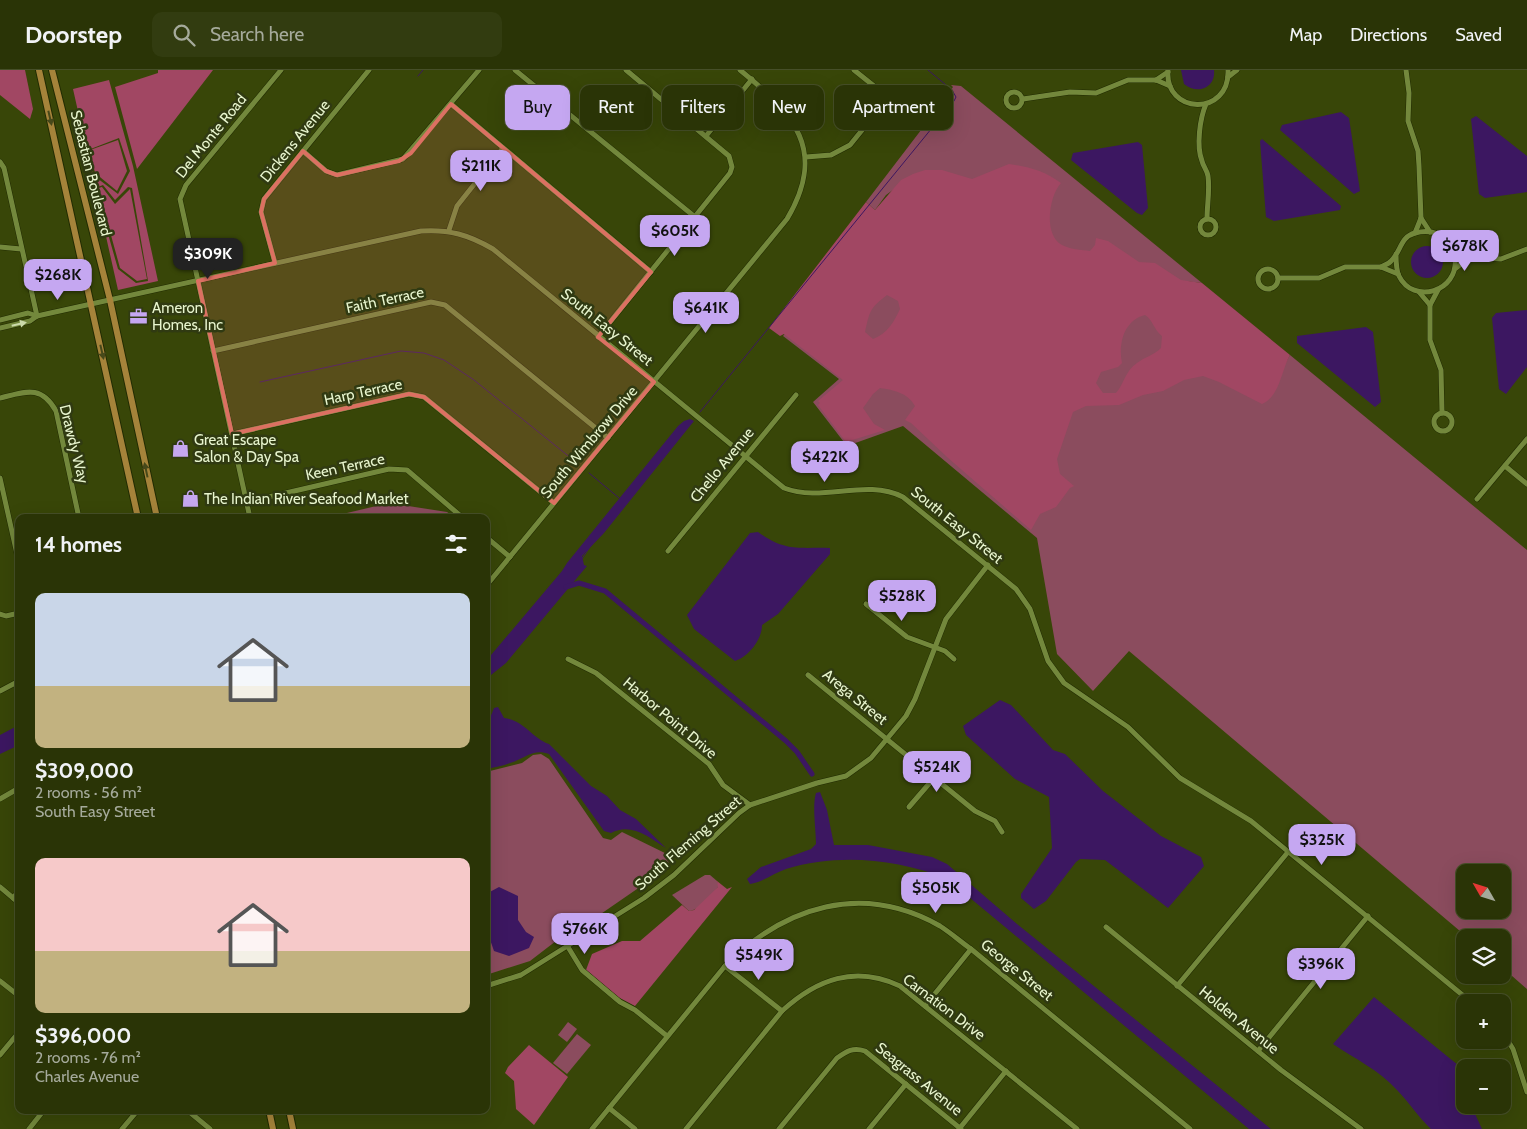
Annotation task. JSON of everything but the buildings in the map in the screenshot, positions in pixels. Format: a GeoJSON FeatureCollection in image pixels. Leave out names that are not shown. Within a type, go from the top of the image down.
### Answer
{"type":"FeatureCollection","features":[{"type":"Feature","properties":{"kind":"main road","name":"Sebastian Boulevard"},"geometry":{"type":"LineString","coordinates":[[39,70],[137,514]]}},
{"type":"Feature","properties":{"kind":"main road","name":"Sebastian Boulevard"},"geometry":{"type":"LineString","coordinates":[[52,70],[110,300],[156,514]]}},
{"type":"Feature","properties":{"kind":"main road"},"geometry":{"type":"LineString","coordinates":[[270,1114],[273,1129]]}},
{"type":"Feature","properties":{"kind":"main road"},"geometry":{"type":"LineString","coordinates":[[290,1114],[293,1129]]}},
{"type":"Feature","properties":{"kind":"street","name":"Del Monte Road"},"geometry":{"type":"LineString","coordinates":[[249,514],[180,199],[186,185],[281,70]]}},
{"type":"Feature","properties":{"kind":"street","name":"Dickens Avenue"},"geometry":{"type":"LineString","coordinates":[[275,263],[262,212],[264,199],[368,70]]}},
{"type":"Feature","properties":{"kind":"street"},"geometry":{"type":"LineString","coordinates":[[303,151],[326,171],[337,175],[399,161],[411,153],[479,70]]}},
{"type":"Feature","properties":{"kind":"street"},"geometry":{"type":"LineString","coordinates":[[515,70],[695,217]]}},
{"type":"Feature","properties":{"kind":"street"},"geometry":{"type":"LineString","coordinates":[[598,337],[730,173],[732,167],[729,156],[626,70]]}},
{"type":"Feature","properties":{"kind":"street","name":"South Wimbrow Drive"},"geometry":{"type":"LineString","coordinates":[[490,581],[787,219],[800,199],[805,177],[806,157],[799,132],[791,118],[752,79],[740,70]]}},
{"type":"Feature","properties":{"kind":"street"},"geometry":{"type":"LineString","coordinates":[[806,157],[831,155],[850,145],[880,108],[883,98],[879,90],[856,70]]}},
{"type":"Feature","properties":{"kind":"street"},"geometry":{"type":"LineString","coordinates":[[1156,80],[1168,71],[1170,86],[1179,98],[1194,105],[1206,104],[1221,94],[1228,78],[1228,70]]}},
{"type":"Feature","properties":{"kind":"street"},"geometry":{"type":"LineString","coordinates":[[1228,78],[1237,70]]}},
{"type":"Feature","properties":{"kind":"street"},"geometry":{"type":"LineString","coordinates":[[1381,267],[1391,261],[1400,244],[1415,233],[1421,218],[1418,159],[1408,121],[1409,93],[1406,70]]}},
{"type":"Feature","properties":{"kind":"street"},"geometry":{"type":"LineString","coordinates":[[706,136],[752,79]]}},
{"type":"Feature","properties":{"kind":"street"},"geometry":{"type":"LineString","coordinates":[[1023,99],[1070,92],[1096,92],[1128,80],[1156,80],[1170,86]]}},
{"type":"Feature","properties":{"kind":"street"},"geometry":{"type":"LineString","coordinates":[[451,104],[651,272]]}},
{"type":"Feature","properties":{"kind":"street"},"geometry":{"type":"LineString","coordinates":[[1206,104],[1200,116],[1199,151],[1208,182],[1206,219]]}},
{"type":"Feature","properties":{"kind":"street"},"geometry":{"type":"LineString","coordinates":[[1194,105],[1200,116]]}},
{"type":"Feature","properties":{"kind":"street"},"geometry":{"type":"LineString","coordinates":[[449,230],[457,206],[503,148]]}},
{"type":"Feature","properties":{"kind":"street"},"geometry":{"type":"LineString","coordinates":[[0,162],[4,168],[20,249],[37,316]]}},
{"type":"Feature","properties":{"kind":"street"},"geometry":{"type":"LineString","coordinates":[[1421,218],[1430,232]]}},
{"type":"Feature","properties":{"kind":"street","name":"South Easy Street"},"geometry":{"type":"LineString","coordinates":[[37,316],[422,231],[449,230],[478,240],[493,249],[784,488],[812,495],[867,489],[893,492],[903,497],[988,565],[1025,599],[1048,661],[1064,683],[1128,727],[1180,778],[1238,812],[1461,994]]}},
{"type":"Feature","properties":{"kind":"street"},"geometry":{"type":"LineString","coordinates":[[1415,233],[1430,232],[1444,237],[1453,250],[1456,268]]}},
{"type":"Feature","properties":{"kind":"street"},"geometry":{"type":"LineString","coordinates":[[0,247],[20,249]]}},
{"type":"Feature","properties":{"kind":"street"},"geometry":{"type":"LineString","coordinates":[[1453,250],[1470,257],[1501,259],[1527,249]]}},
{"type":"Feature","properties":{"kind":"street"},"geometry":{"type":"LineString","coordinates":[[1396,254],[1398,274],[1406,286],[1420,292],[1430,305]]}},
{"type":"Feature","properties":{"kind":"street"},"geometry":{"type":"LineString","coordinates":[[1442,413],[1441,370],[1430,340],[1430,305],[1438,290],[1451,280],[1456,268],[1470,257]]}},
{"type":"Feature","properties":{"kind":"street"},"geometry":{"type":"LineString","coordinates":[[1278,278],[1319,278],[1345,267],[1381,267],[1398,274]]}},
{"type":"Feature","properties":{"kind":"street"},"geometry":{"type":"LineString","coordinates":[[1420,292],[1438,290]]}},
{"type":"Feature","properties":{"kind":"street","name":"Faith Terrace"},"geometry":{"type":"LineString","coordinates":[[213,351],[431,302],[445,305],[608,438]]}},
{"type":"Feature","properties":{"kind":"street"},"geometry":{"type":"LineString","coordinates":[[0,320],[28,313],[37,316]]}},
{"type":"Feature","properties":{"kind":"street"},"geometry":{"type":"LineString","coordinates":[[0,328],[30,322],[37,316]]}},
{"type":"Feature","properties":{"kind":"street","name":"Drawdy Way"},"geometry":{"type":"LineString","coordinates":[[0,398],[29,391],[38,392],[50,399],[56,411],[78,514]]}},
{"type":"Feature","properties":{"kind":"street","name":"Harp Terrace"},"geometry":{"type":"LineString","coordinates":[[232,434],[409,394],[424,397],[554,503]]}},
{"type":"Feature","properties":{"kind":"street","name":"Chello Avenue"},"geometry":{"type":"LineString","coordinates":[[668,551],[796,395]]}},
{"type":"Feature","properties":{"kind":"street"},"geometry":{"type":"LineString","coordinates":[[1477,499],[1527,439]]}},
{"type":"Feature","properties":{"kind":"street"},"geometry":{"type":"LineString","coordinates":[[1505,466],[1527,484]]}},
{"type":"Feature","properties":{"kind":"street","name":"Keen Terrace"},"geometry":{"type":"LineString","coordinates":[[247,502],[388,469],[406,470],[458,514]]}},
{"type":"Feature","properties":{"kind":"street"},"geometry":{"type":"LineString","coordinates":[[0,478],[15,545]]}},
{"type":"Feature","properties":{"kind":"street"},"geometry":{"type":"LineString","coordinates":[[490,540],[510,557]]}},
{"type":"Feature","properties":{"kind":"street","name":"South Fleming Street"},"geometry":{"type":"LineString","coordinates":[[490,985],[521,975],[659,888],[750,805],[817,782],[846,776],[863,766],[887,739],[915,700],[946,619],[988,565]]}},
{"type":"Feature","properties":{"kind":"street"},"geometry":{"type":"LineString","coordinates":[[866,604],[907,637],[945,651],[954,659]]}},
{"type":"Feature","properties":{"kind":"street"},"geometry":{"type":"LineString","coordinates":[[0,614],[6,616],[15,614]]}},
{"type":"Feature","properties":{"kind":"street","name":"Harbor Point Drive"},"geometry":{"type":"LineString","coordinates":[[568,659],[596,673],[708,764],[723,785],[750,805]]}},
{"type":"Feature","properties":{"kind":"street","name":"Arega Street"},"geometry":{"type":"LineString","coordinates":[[808,674],[974,812],[995,821],[1002,832]]}},
{"type":"Feature","properties":{"kind":"street"},"geometry":{"type":"LineString","coordinates":[[0,691],[15,682]]}},
{"type":"Feature","properties":{"kind":"street"},"geometry":{"type":"LineString","coordinates":[[909,807],[934,778]]}},
{"type":"Feature","properties":{"kind":"street"},"geometry":{"type":"LineString","coordinates":[[0,798],[15,790]]}},
{"type":"Feature","properties":{"kind":"street"},"geometry":{"type":"LineString","coordinates":[[1178,986],[1288,852]]}},
{"type":"Feature","properties":{"kind":"street"},"geometry":{"type":"LineString","coordinates":[[0,887],[13,898],[15,896]]}},
{"type":"Feature","properties":{"kind":"street","name":"George Street"},"geometry":{"type":"LineString","coordinates":[[592,1129],[725,966],[743,948],[767,930],[797,915],[828,906],[867,903],[901,910],[940,926],[971,949],[1182,1127],[1190,1129]]}},
{"type":"Feature","properties":{"kind":"street"},"geometry":{"type":"LineString","coordinates":[[1258,1051],[1368,916]]}},
{"type":"Feature","properties":{"kind":"street","name":"Holden Avenue"},"geometry":{"type":"LineString","coordinates":[[1106,927],[1258,1051],[1361,1129]]}},
{"type":"Feature","properties":{"kind":"street"},"geometry":{"type":"LineString","coordinates":[[568,946],[582,970],[620,1002],[635,1010],[667,1036]]}},
{"type":"Feature","properties":{"kind":"street"},"geometry":{"type":"LineString","coordinates":[[925,1006],[971,949]]}},
{"type":"Feature","properties":{"kind":"street"},"geometry":{"type":"LineString","coordinates":[[725,966],[782,1011]]}},
{"type":"Feature","properties":{"kind":"street","name":"Carnation Drive"},"geometry":{"type":"LineString","coordinates":[[686,1129],[782,1011],[800,994],[825,982],[857,975],[882,978],[900,986],[1076,1129]]}},
{"type":"Feature","properties":{"kind":"street"},"geometry":{"type":"LineString","coordinates":[[0,981],[15,993]]}},
{"type":"Feature","properties":{"kind":"street"},"geometry":{"type":"LineString","coordinates":[[0,1055],[15,1037]]}},
{"type":"Feature","properties":{"kind":"street"},"geometry":{"type":"LineString","coordinates":[[1511,1046],[1527,1092]]}},
{"type":"Feature","properties":{"kind":"street","name":"Seagrass Avenue"},"geometry":{"type":"LineString","coordinates":[[779,1129],[837,1058],[847,1050],[857,1049],[865,1051],[960,1129]]}},
{"type":"Feature","properties":{"kind":"street"},"geometry":{"type":"LineString","coordinates":[[960,1129],[1006,1071]]}},
{"type":"Feature","properties":{"kind":"street"},"geometry":{"type":"LineString","coordinates":[[869,1129],[906,1084]]}},
{"type":"Feature","properties":{"kind":"street"},"geometry":{"type":"LineString","coordinates":[[609,1108],[635,1129]]}},
{"type":"Feature","properties":{"kind":"street"},"geometry":{"type":"LineString","coordinates":[[29,1129],[41,1114]]}},
{"type":"Feature","properties":{"kind":"street"},"geometry":{"type":"LineString","coordinates":[[122,1129],[135,1114]]}},
{"type":"Feature","properties":{"kind":"street"},"geometry":{"type":"LineString","coordinates":[[192,1114],[210,1129]]}},
{"type":"Feature","properties":{"kind":"highlighted area"},"geometry":{"type":"Polygon","coordinates":[[[451,104],[651,272],[598,337],[654,382],[554,503],[424,397],[409,394],[232,434],[198,281],[275,263],[261,212],[264,199],[303,151],[326,171],[337,175],[399,161],[411,153],[451,104]]]}},
{"type":"Feature","properties":{"kind":"shaded area"},"geometry":{"type":"Polygon","coordinates":[[[0,70],[25,70],[33,109],[30,119],[0,95],[0,70]]]}},
{"type":"Feature","properties":{"kind":"shaded area"},"geometry":{"type":"Polygon","coordinates":[[[158,70],[213,70],[137,169],[115,87],[158,73],[158,70]]]}},
{"type":"Feature","properties":{"kind":"shaded area"},"geometry":{"type":"Polygon","coordinates":[[[1181,70],[1214,70],[1214,76],[1205,88],[1194,89],[1184,84],[1181,70]]]}},
{"type":"Feature","properties":{"kind":"shaded area"},"geometry":{"type":"Polygon","coordinates":[[[109,80],[133,166],[158,281],[118,290],[96,191],[118,269],[136,283],[148,281],[132,188],[128,187],[115,200],[103,185],[95,188],[73,89],[109,80]],[[119,138],[88,150],[93,175],[118,194],[130,171],[119,138]]]}},
{"type":"Feature","properties":{"kind":"shaded area"},"geometry":{"type":"Polygon","coordinates":[[[953,85],[961,86],[1202,283],[1184,281],[1285,364],[1290,355],[1527,550],[1527,989],[1511,975],[1511,929],[1458,929],[1129,651],[1093,691],[1057,654],[1037,538],[903,426],[847,446],[813,402],[839,379],[783,336],[915,174],[886,195],[875,210],[866,202],[921,130],[953,130],[953,85]]]}},
{"type":"Feature","properties":{"kind":"shaded area"},"geometry":{"type":"Polygon","coordinates":[[[1341,112],[1349,118],[1360,191],[1354,194],[1280,130],[1282,125],[1341,112]]]}},
{"type":"Feature","properties":{"kind":"shaded area"},"geometry":{"type":"Polygon","coordinates":[[[1476,116],[1527,156],[1527,192],[1485,198],[1479,194],[1471,119],[1476,116]]]}},
{"type":"Feature","properties":{"kind":"shaded area"},"geometry":{"type":"Polygon","coordinates":[[[1262,139],[1341,206],[1340,210],[1274,221],[1266,217],[1260,141],[1262,139]]]}},
{"type":"Feature","properties":{"kind":"shaded area"},"geometry":{"type":"Polygon","coordinates":[[[118,140],[127,171],[117,191],[95,173],[90,150],[118,140]]]}},
{"type":"Feature","properties":{"kind":"shaded area"},"geometry":{"type":"Polygon","coordinates":[[[1138,142],[1142,145],[1148,208],[1142,215],[1071,160],[1073,153],[1138,142]]]}},
{"type":"Feature","properties":{"kind":"shaded area"},"geometry":{"type":"Polygon","coordinates":[[[1009,164],[1030,168],[1043,173],[1061,183],[1053,197],[1050,224],[1056,240],[1062,245],[1090,251],[1095,245],[1096,238],[1108,241],[1139,262],[1155,263],[1181,280],[1202,283],[1290,355],[1273,395],[1262,404],[1203,376],[1184,380],[1163,391],[1143,395],[1119,405],[1086,406],[1073,412],[1057,459],[1060,474],[1074,486],[1070,488],[1056,507],[1040,514],[1031,530],[911,423],[905,420],[915,406],[909,398],[900,393],[880,388],[873,394],[863,408],[874,424],[885,430],[846,442],[818,405],[820,403],[818,401],[843,380],[784,334],[780,336],[769,328],[866,202],[875,210],[901,180],[925,170],[942,170],[972,179],[1009,164]],[[887,295],[873,307],[869,315],[865,332],[873,339],[890,327],[900,309],[898,301],[887,295]],[[1145,315],[1127,327],[1121,348],[1122,363],[1118,367],[1101,372],[1096,383],[1103,393],[1116,393],[1133,366],[1161,348],[1162,336],[1145,315]]]}},
{"type":"Feature","properties":{"kind":"shaded area"},"geometry":{"type":"Polygon","coordinates":[[[102,187],[115,204],[130,189],[147,279],[137,281],[120,268],[98,188],[102,187]]]}},
{"type":"Feature","properties":{"kind":"shaded area"},"geometry":{"type":"Polygon","coordinates":[[[1427,246],[1433,247],[1438,251],[1442,256],[1442,268],[1438,273],[1433,277],[1427,278],[1421,277],[1416,273],[1412,268],[1411,262],[1412,256],[1416,251],[1421,247],[1427,246]]]}},
{"type":"Feature","properties":{"kind":"shaded area"},"geometry":{"type":"Polygon","coordinates":[[[1527,310],[1527,367],[1506,394],[1499,389],[1492,318],[1496,313],[1527,310]]]}},
{"type":"Feature","properties":{"kind":"shaded area"},"geometry":{"type":"Polygon","coordinates":[[[1366,327],[1373,332],[1381,402],[1375,407],[1297,343],[1297,336],[1366,327]]]}},
{"type":"Feature","properties":{"kind":"shaded area"},"geometry":{"type":"Polygon","coordinates":[[[690,419],[694,421],[604,533],[582,556],[584,565],[587,566],[506,663],[490,676],[490,656],[684,421],[690,419]]]}},
{"type":"Feature","properties":{"kind":"shaded area"},"geometry":{"type":"Polygon","coordinates":[[[389,503],[450,514],[343,514],[389,503]]]}},
{"type":"Feature","properties":{"kind":"shaded area"},"geometry":{"type":"Polygon","coordinates":[[[758,532],[784,546],[830,548],[830,554],[778,614],[762,625],[760,636],[749,652],[735,661],[694,629],[687,615],[750,533],[758,532]]]}},
{"type":"Feature","properties":{"kind":"shaded area"},"geometry":{"type":"Polygon","coordinates":[[[1000,700],[1011,705],[1053,750],[1065,754],[1103,791],[1161,836],[1201,857],[1204,866],[1168,908],[1105,860],[1080,859],[1046,901],[1034,909],[1021,898],[1021,894],[1052,848],[1049,797],[1015,779],[966,735],[963,726],[1000,700]]]}},
{"type":"Feature","properties":{"kind":"shaded area"},"geometry":{"type":"Polygon","coordinates":[[[498,707],[504,718],[517,722],[549,744],[591,786],[607,796],[620,810],[636,819],[666,848],[640,832],[633,830],[618,830],[611,833],[604,831],[549,754],[533,753],[507,764],[490,768],[490,718],[494,708],[498,707]]]}},
{"type":"Feature","properties":{"kind":"shaded area"},"geometry":{"type":"Polygon","coordinates":[[[15,727],[15,747],[0,754],[0,735],[15,727]]]}},
{"type":"Feature","properties":{"kind":"shaded area"},"geometry":{"type":"Polygon","coordinates":[[[541,754],[549,759],[603,838],[611,840],[622,832],[671,856],[666,869],[579,929],[572,919],[555,931],[556,941],[530,961],[490,974],[490,771],[522,763],[533,755],[541,754]]]}},
{"type":"Feature","properties":{"kind":"shaded area"},"geometry":{"type":"Polygon","coordinates":[[[820,792],[827,810],[834,845],[868,845],[932,857],[947,864],[1017,924],[1271,1129],[1249,1129],[946,878],[907,866],[867,860],[846,860],[806,864],[786,869],[750,884],[747,879],[761,867],[811,849],[816,844],[814,804],[816,793],[820,792]]]}},
{"type":"Feature","properties":{"kind":"shaded area"},"geometry":{"type":"Polygon","coordinates":[[[705,875],[710,875],[717,881],[719,886],[701,905],[689,911],[672,895],[705,875]]]}},
{"type":"Feature","properties":{"kind":"shaded area"},"geometry":{"type":"Polygon","coordinates":[[[717,881],[727,889],[732,887],[635,1006],[616,996],[586,970],[592,954],[622,941],[640,941],[682,905],[689,911],[694,910],[718,887],[717,881]]]}},
{"type":"Feature","properties":{"kind":"shaded area"},"geometry":{"type":"Polygon","coordinates":[[[499,887],[518,896],[518,920],[526,932],[534,937],[529,948],[509,956],[494,951],[490,940],[490,892],[499,887]]]}},
{"type":"Feature","properties":{"kind":"shaded area"},"geometry":{"type":"Polygon","coordinates":[[[1374,997],[1456,1063],[1456,1114],[1475,1114],[1482,1129],[1431,1129],[1390,1083],[1333,1044],[1374,997]]]}},
{"type":"Feature","properties":{"kind":"shaded area"},"geometry":{"type":"Polygon","coordinates":[[[568,1022],[577,1029],[567,1042],[558,1035],[568,1022]]]}},
{"type":"Feature","properties":{"kind":"shaded area"},"geometry":{"type":"Polygon","coordinates":[[[577,1034],[591,1045],[567,1074],[553,1063],[577,1034]]]}},
{"type":"Feature","properties":{"kind":"shaded area"},"geometry":{"type":"Polygon","coordinates":[[[529,1045],[568,1077],[534,1125],[516,1109],[514,1081],[505,1073],[508,1067],[529,1045]]]}},
{"type":"Feature","properties":{"kind":"waterway"},"geometry":{"type":"LineString","coordinates":[[418,76],[423,70]]}},
{"type":"Feature","properties":{"kind":"waterway"},"geometry":{"type":"LineString","coordinates":[[700,412],[954,101],[956,97],[952,90],[928,70]]}},
{"type":"Feature","properties":{"kind":"waterway"},"geometry":{"type":"LineString","coordinates":[[260,382],[401,351],[424,353],[444,360],[474,380],[577,463]]}},
{"type":"Feature","properties":{"kind":"waterway"},"geometry":{"type":"LineString","coordinates":[[589,473],[619,498]]}},
{"type":"Feature","properties":{"kind":"waterway"},"geometry":{"type":"LineString","coordinates":[[581,560],[592,544]]}},
{"type":"Feature","properties":{"kind":"waterway"},"geometry":{"type":"LineString","coordinates":[[566,587],[579,583],[605,591],[786,741],[797,752],[812,774]]}},
{"type":"Feature","properties":{"kind":"place","name":"Ameron Homes, Inc"},"geometry":{"type":"Point","coordinates":[138,317]}},
{"type":"Feature","properties":{"kind":"place","name":"Great Escape Salon & Day Spa"},"geometry":{"type":"Point","coordinates":[180,449]}},
{"type":"Feature","properties":{"kind":"place","name":"The Indian River Seafood Market"},"geometry":{"type":"Point","coordinates":[190,499]}}]}
